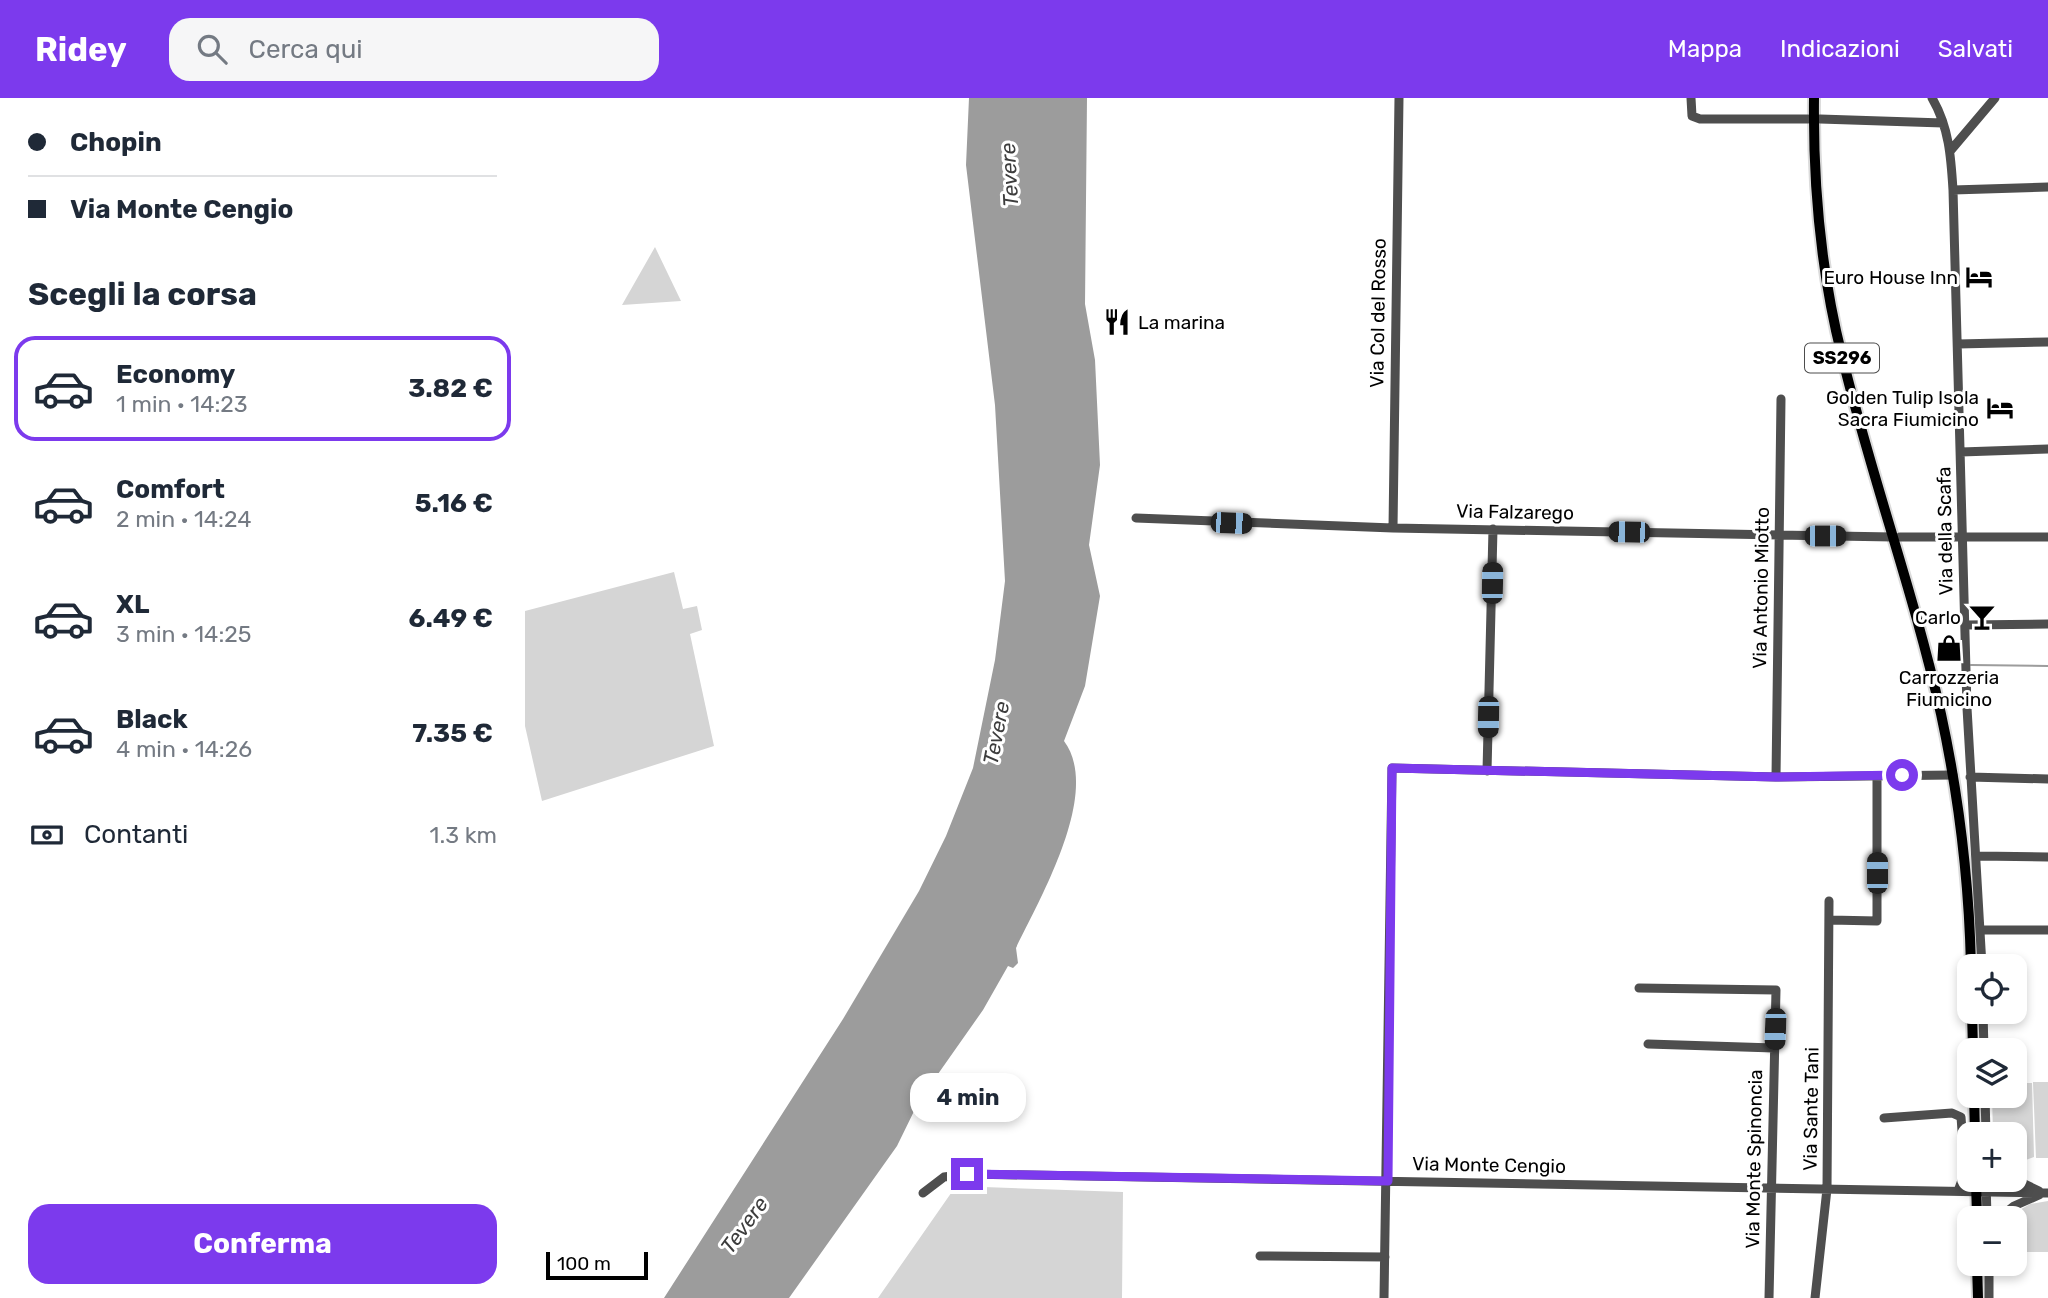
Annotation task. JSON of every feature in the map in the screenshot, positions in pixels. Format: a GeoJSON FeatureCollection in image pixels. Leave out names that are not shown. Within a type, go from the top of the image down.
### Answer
{"type":"FeatureCollection","features":[{"type":"Feature","properties":{"kind":"main road","name":"SS296"},"geometry":{"type":"LineString","coordinates":[[1814,98],[1816,174],[1828,287],[1841,354],[1897,537],[1953,775],[1968,894],[1970,954]]}},
{"type":"Feature","properties":{"kind":"main road"},"geometry":{"type":"LineString","coordinates":[[1977,1276],[1978,1298]]}},
{"type":"Feature","properties":{"kind":"street","name":"Via Col del Rosso"},"geometry":{"type":"LineString","coordinates":[[1392,528],[1399,98]]}},
{"type":"Feature","properties":{"kind":"street"},"geometry":{"type":"LineString","coordinates":[[1691,98],[1692,116],[1700,119],[1808,119]]}},
{"type":"Feature","properties":{"kind":"street","name":"Via della Scafa"},"geometry":{"type":"LineString","coordinates":[[1932,98],[1951,150],[1965,625],[1982,954]]}},
{"type":"Feature","properties":{"kind":"street"},"geometry":{"type":"LineString","coordinates":[[1951,150],[1995,98]]}},
{"type":"Feature","properties":{"kind":"street"},"geometry":{"type":"LineString","coordinates":[[1820,119],[1943,123]]}},
{"type":"Feature","properties":{"kind":"street"},"geometry":{"type":"LineString","coordinates":[[1953,190],[2048,187]]}},
{"type":"Feature","properties":{"kind":"street"},"geometry":{"type":"LineString","coordinates":[[1958,344],[2048,342]]}},
{"type":"Feature","properties":{"kind":"street","name":"Via Antonio Miotto"},"geometry":{"type":"LineString","coordinates":[[1776,777],[1781,399]]}},
{"type":"Feature","properties":{"kind":"street"},"geometry":{"type":"LineString","coordinates":[[1961,452],[2048,449]]}},
{"type":"Feature","properties":{"kind":"street","name":"Via Falzarego"},"geometry":{"type":"LineString","coordinates":[[1136,518],[1392,528],[1779,536],[2048,537]]}},
{"type":"Feature","properties":{"kind":"street"},"geometry":{"type":"LineString","coordinates":[[1487,771],[1493,529]]}},
{"type":"Feature","properties":{"kind":"street"},"geometry":{"type":"LineString","coordinates":[[1965,625],[2048,624]]}},
{"type":"Feature","properties":{"kind":"street"},"geometry":{"type":"LineString","coordinates":[[1384,1298],[1388,1181],[1392,768],[1776,777],[1953,775]]}},
{"type":"Feature","properties":{"kind":"street"},"geometry":{"type":"LineString","coordinates":[[1830,920],[1877,921],[1877,776]]}},
{"type":"Feature","properties":{"kind":"street"},"geometry":{"type":"LineString","coordinates":[[1971,777],[2048,779]]}},
{"type":"Feature","properties":{"kind":"street"},"geometry":{"type":"LineString","coordinates":[[1978,856],[2048,857]]}},
{"type":"Feature","properties":{"kind":"street","name":"Via Sante Tani"},"geometry":{"type":"LineString","coordinates":[[1815,1298],[1827,1189],[1829,901]]}},
{"type":"Feature","properties":{"kind":"street"},"geometry":{"type":"LineString","coordinates":[[1981,930],[2048,930]]}},
{"type":"Feature","properties":{"kind":"street","name":"Via Monte Spinoncia"},"geometry":{"type":"LineString","coordinates":[[1639,988],[1776,989],[1769,1298]]}},
{"type":"Feature","properties":{"kind":"street"},"geometry":{"type":"LineString","coordinates":[[1648,1044],[1774,1048]]}},
{"type":"Feature","properties":{"kind":"street"},"geometry":{"type":"LineString","coordinates":[[1884,1118],[1952,1113],[1961,1117],[1961,1122]]}},
{"type":"Feature","properties":{"kind":"street","name":"Via Monte Cengio"},"geometry":{"type":"LineString","coordinates":[[923,1193],[944,1177],[967,1174],[1957,1191]]}},
{"type":"Feature","properties":{"kind":"street"},"geometry":{"type":"LineString","coordinates":[[2027,1185],[2046,1193]]}},
{"type":"Feature","properties":{"kind":"street","name":"Via Monte Cengio"},"geometry":{"type":"LineString","coordinates":[[2027,1191],[2046,1193]]}},
{"type":"Feature","properties":{"kind":"street"},"geometry":{"type":"LineString","coordinates":[[2014,1206],[2046,1193]]}},
{"type":"Feature","properties":{"kind":"street"},"geometry":{"type":"LineString","coordinates":[[1260,1256],[1385,1257]]}},
{"type":"Feature","properties":{"kind":"street"},"geometry":{"type":"LineString","coordinates":[[1989,1276],[1989,1298]]}},
{"type":"Feature","properties":{"kind":"shaded area"},"geometry":{"type":"Polygon","coordinates":[[[655,247],[681,301],[622,305],[655,247]]]}},
{"type":"Feature","properties":{"kind":"shaded area"},"geometry":{"type":"Polygon","coordinates":[[[674,572],[683,609],[697,606],[702,630],[690,634],[714,746],[542,801],[525,726],[525,611],[674,572]]]}},
{"type":"Feature","properties":{"kind":"shaded area"},"geometry":{"type":"Polygon","coordinates":[[[2033,1082],[2048,1082],[2048,1158],[2036,1158],[2033,1082]]]}},
{"type":"Feature","properties":{"kind":"shaded area"},"geometry":{"type":"Polygon","coordinates":[[[2027,1083],[2032,1083],[2034,1157],[2027,1160],[2027,1122],[1993,1122],[1992,1108],[2027,1108],[2027,1083]]]}},
{"type":"Feature","properties":{"kind":"shaded area"},"geometry":{"type":"Polygon","coordinates":[[[956,1186],[1123,1192],[1122,1298],[878,1298],[956,1186]]]}},
{"type":"Feature","properties":{"kind":"shaded area"},"geometry":{"type":"Polygon","coordinates":[[[2048,1201],[2048,1252],[2027,1252],[2027,1206],[2048,1201]]]}},
{"type":"Feature","properties":{"kind":"water","name":"Tevere"},"geometry":{"type":"Polygon","coordinates":[[[969,98],[1087,98],[1085,304],[1095,360],[1100,465],[1089,545],[1100,596],[1085,686],[1064,741],[1074,762],[1076,788],[1072,816],[1052,874],[1016,948],[1018,963],[1013,968],[1008,966],[983,1010],[919,1101],[897,1146],[789,1298],[664,1298],[843,1019],[919,891],[946,836],[973,768],[995,660],[1005,581],[995,405],[966,165],[969,98]]]}},
{"type":"Feature","properties":{"kind":"waterway"},"geometry":{"type":"LineString","coordinates":[[1971,665],[2048,666]]}},
{"type":"Feature","properties":{"kind":"place","name":"Euro House Inn"},"geometry":{"type":"Point","coordinates":[1979,277]}},
{"type":"Feature","properties":{"kind":"place","name":"La marina"},"geometry":{"type":"Point","coordinates":[1117,322]}},
{"type":"Feature","properties":{"kind":"place","name":"Golden Tulip Isola Sacra Fiumicino"},"geometry":{"type":"Point","coordinates":[2000,408]}},
{"type":"Feature","properties":{"kind":"place","name":"Carlo"},"geometry":{"type":"Point","coordinates":[1982,617]}},
{"type":"Feature","properties":{"kind":"place","name":"Carrozzeria Fiumicino"},"geometry":{"type":"Point","coordinates":[1949,648]}},
{"type":"Feature","properties":{"kind":"route"},"geometry":{"type":"LineString","coordinates":[[967,1174],[1388,1181],[1392,768],[1776,777],[1902,775]]}}]}
